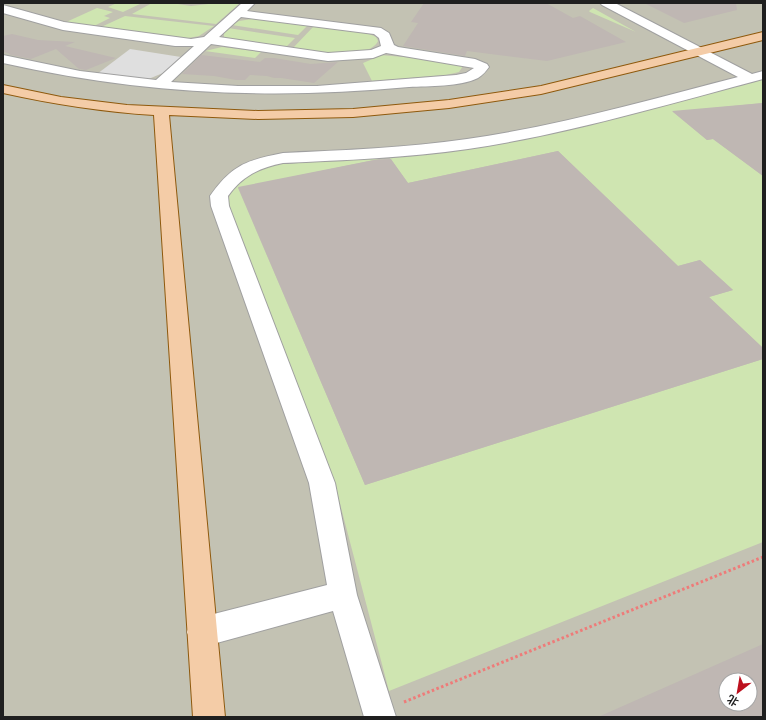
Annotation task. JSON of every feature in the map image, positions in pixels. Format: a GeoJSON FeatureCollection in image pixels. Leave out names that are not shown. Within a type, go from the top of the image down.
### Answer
{"type":"FeatureCollection","features":[{"type":"Feature","properties":{"kind":"main road"},"geometry":{"type":"LineString","coordinates":[[3,89],[60,101],[127,109],[258,115],[338,113],[449,104],[541,90],[763,36]]}},
{"type":"Feature","properties":{"kind":"main road"},"geometry":{"type":"LineString","coordinates":[[161,111],[209,717]]}},
{"type":"Feature","properties":{"kind":"street"},"geometry":{"type":"LineString","coordinates":[[160,84],[249,3]]}},
{"type":"Feature","properties":{"kind":"street"},"geometry":{"type":"LineString","coordinates":[[606,3],[700,52],[757,77]]}},
{"type":"Feature","properties":{"kind":"street"},"geometry":{"type":"LineString","coordinates":[[3,9],[63,26],[175,42],[191,43],[210,40],[328,57],[373,54],[385,49],[475,63],[482,67],[480,72],[473,76],[456,79],[316,90],[248,90],[160,84],[65,72],[3,59]]}},
{"type":"Feature","properties":{"kind":"street"},"geometry":{"type":"LineString","coordinates":[[238,13],[376,31],[385,36],[388,47],[394,50]]}},
{"type":"Feature","properties":{"kind":"street"},"geometry":{"type":"LineString","coordinates":[[380,715],[343,595],[322,483],[220,206],[219,196],[227,183],[234,176],[263,162],[283,158],[422,149],[468,144],[522,135],[588,120],[757,77]]}},
{"type":"Feature","properties":{"kind":"street"},"geometry":{"type":"LineString","coordinates":[[202,632],[343,595]]}},
{"type":"Feature","properties":{"kind":"path"},"geometry":{"type":"LineString","coordinates":[[380,715],[763,557]]}},
{"type":"Feature","properties":{"kind":"shaded area"},"geometry":{"type":"Polygon","coordinates":[[[3,3],[763,3],[763,717],[3,717],[3,3]]]}},
{"type":"Feature","properties":{"kind":"shaded area"},"geometry":{"type":"Polygon","coordinates":[[[130,49],[181,57],[163,73],[146,80],[97,74],[130,49]]]}},
{"type":"Feature","properties":{"kind":"green space"},"geometry":{"type":"Polygon","coordinates":[[[117,3],[142,3],[123,12],[108,7],[117,3]]]}},
{"type":"Feature","properties":{"kind":"green space"},"geometry":{"type":"Polygon","coordinates":[[[152,3],[171,3],[191,6],[217,3],[240,3],[216,24],[132,14],[152,3]]]}},
{"type":"Feature","properties":{"kind":"green space"},"geometry":{"type":"Polygon","coordinates":[[[97,8],[113,12],[104,16],[110,18],[92,27],[64,23],[97,8]]]}},
{"type":"Feature","properties":{"kind":"green space"},"geometry":{"type":"Polygon","coordinates":[[[593,8],[636,32],[589,11],[593,8]]]}},
{"type":"Feature","properties":{"kind":"green space"},"geometry":{"type":"Polygon","coordinates":[[[125,16],[214,26],[199,36],[183,39],[99,28],[125,16]]]}},
{"type":"Feature","properties":{"kind":"green space"},"geometry":{"type":"Polygon","coordinates":[[[252,19],[307,26],[298,35],[232,25],[239,21],[252,19]]]}},
{"type":"Feature","properties":{"kind":"green space"},"geometry":{"type":"Polygon","coordinates":[[[314,26],[367,33],[376,37],[378,41],[373,47],[352,53],[313,51],[293,48],[314,26]]]}},
{"type":"Feature","properties":{"kind":"green space"},"geometry":{"type":"Polygon","coordinates":[[[228,28],[295,38],[286,47],[226,38],[224,37],[224,33],[228,28]]]}},
{"type":"Feature","properties":{"kind":"green space"},"geometry":{"type":"Polygon","coordinates":[[[222,47],[261,52],[255,58],[205,51],[222,47]]]}},
{"type":"Feature","properties":{"kind":"green space"},"geometry":{"type":"Polygon","coordinates":[[[380,55],[450,61],[463,66],[459,72],[446,75],[372,81],[363,63],[380,55]]]}},
{"type":"Feature","properties":{"kind":"green space"},"geometry":{"type":"Polygon","coordinates":[[[763,79],[763,103],[673,112],[707,140],[713,139],[763,176],[763,348],[709,297],[733,290],[700,260],[678,266],[558,151],[408,183],[389,157],[238,188],[365,485],[763,359],[763,542],[389,691],[333,477],[227,206],[230,195],[235,186],[248,174],[266,167],[286,162],[549,133],[583,126],[763,79]]]}},
{"type":"Feature","properties":{"kind":"building"},"geometry":{"type":"Polygon","coordinates":[[[424,3],[546,3],[573,18],[580,16],[626,42],[547,61],[467,51],[465,56],[403,46],[418,23],[411,22],[424,3]]]}},
{"type":"Feature","properties":{"kind":"building"},"geometry":{"type":"Polygon","coordinates":[[[644,3],[736,3],[737,10],[684,23],[644,3]]]}},
{"type":"Feature","properties":{"kind":"building"},"geometry":{"type":"Polygon","coordinates":[[[12,34],[38,40],[75,42],[65,46],[116,58],[86,70],[79,69],[56,49],[31,59],[11,55],[3,52],[3,36],[12,34]]]}},
{"type":"Feature","properties":{"kind":"building"},"geometry":{"type":"Polygon","coordinates":[[[201,55],[260,62],[265,58],[274,58],[311,64],[338,62],[314,83],[267,76],[250,75],[245,80],[236,80],[214,76],[182,74],[201,55]]]}},
{"type":"Feature","properties":{"kind":"building"},"geometry":{"type":"Polygon","coordinates":[[[763,103],[763,176],[713,139],[707,140],[672,111],[763,103]]]}},
{"type":"Feature","properties":{"kind":"building"},"geometry":{"type":"Polygon","coordinates":[[[558,151],[678,266],[700,260],[733,290],[709,297],[763,348],[763,359],[365,485],[238,187],[374,160],[391,159],[408,183],[558,151]]]}},
{"type":"Feature","properties":{"kind":"building"},"geometry":{"type":"Polygon","coordinates":[[[763,644],[763,717],[598,717],[763,644]]]}}]}
